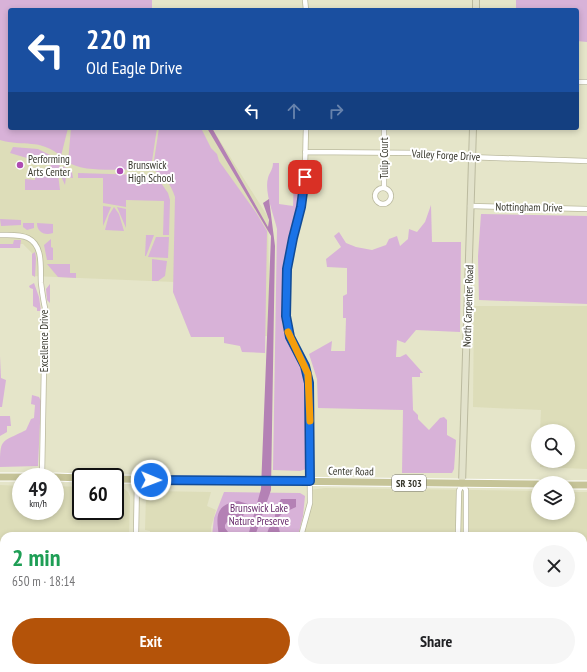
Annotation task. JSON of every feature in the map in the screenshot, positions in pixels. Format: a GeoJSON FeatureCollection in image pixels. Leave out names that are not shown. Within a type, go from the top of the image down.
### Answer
{"type":"FeatureCollection","features":[{"type":"Feature","properties":{"kind":"main road"},"geometry":{"type":"LineString","coordinates":[[0,476],[12,476]]}},
{"type":"Feature","properties":{"kind":"main road","name":"Center Road"},"geometry":{"type":"LineString","coordinates":[[124,479],[531,484]]}},
{"type":"Feature","properties":{"kind":"main road"},"geometry":{"type":"LineString","coordinates":[[575,485],[587,485]]}},
{"type":"Feature","properties":{"kind":"street"},"geometry":{"type":"LineString","coordinates":[[302,532],[310,503],[309,383],[305,366],[290,337],[286,316],[287,269],[304,192],[306,130]]}},
{"type":"Feature","properties":{"kind":"street","name":"Tulip Court"},"geometry":{"type":"LineString","coordinates":[[384,130],[384,188]]}},
{"type":"Feature","properties":{"kind":"street","name":"North Carpenter Road"},"geometry":{"type":"LineString","coordinates":[[462,484],[473,130]]}},
{"type":"Feature","properties":{"kind":"street","name":"Valley Forge Drive"},"geometry":{"type":"LineString","coordinates":[[306,152],[424,153],[472,157],[587,161]]}},
{"type":"Feature","properties":{"kind":"street","name":"Nottingham Drive"},"geometry":{"type":"LineString","coordinates":[[470,206],[587,209]]}},
{"type":"Feature","properties":{"kind":"street","name":"Excellence Drive"},"geometry":{"type":"LineString","coordinates":[[0,235],[28,238],[36,245],[40,256],[41,281],[45,308],[42,468]]}},
{"type":"Feature","properties":{"kind":"street"},"geometry":{"type":"LineString","coordinates":[[136,532],[137,479]]}},
{"type":"Feature","properties":{"kind":"street"},"geometry":{"type":"LineString","coordinates":[[458,532],[459,491],[462,484]]}},
{"type":"Feature","properties":{"kind":"street"},"geometry":{"type":"LineString","coordinates":[[462,484],[466,490],[466,532]]}},
{"type":"Feature","properties":{"kind":"shaded area","name":"Brunswick High School"},"geometry":{"type":"Polygon","coordinates":[[[0,2],[8,8],[8,130],[213,130],[268,217],[270,336],[194,337],[174,282],[32,276],[32,253],[23,244],[0,244],[0,2]]]}},
{"type":"Feature","properties":{"kind":"shaded area"},"geometry":{"type":"Polygon","coordinates":[[[208,130],[213,130],[268,227],[269,220],[263,203],[269,199],[275,246],[271,490],[256,532],[249,532],[261,489],[271,236],[208,130]]]}},
{"type":"Feature","properties":{"kind":"shaded area"},"geometry":{"type":"Polygon","coordinates":[[[474,306],[587,306],[587,469],[564,468],[575,468],[575,424],[540,424],[541,410],[473,407],[474,306]]]}},
{"type":"Feature","properties":{"kind":"shaded area"},"geometry":{"type":"Polygon","coordinates":[[[0,485],[12,486],[12,520],[64,520],[64,486],[72,487],[72,520],[124,520],[124,489],[128,492],[130,497],[129,532],[0,532],[0,485]]]}},
{"type":"Feature","properties":{"kind":"shaded area"},"geometry":{"type":"Polygon","coordinates":[[[325,488],[531,491],[531,520],[575,520],[575,492],[587,492],[587,532],[302,532],[308,512],[310,490],[325,488]]]}},
{"type":"Feature","properties":{"kind":"shaded area"},"geometry":{"type":"Polygon","coordinates":[[[151,491],[211,492],[207,506],[216,510],[211,532],[150,532],[145,530],[146,495],[151,495],[151,491]]]}},
{"type":"Feature","properties":{"kind":"shaded area"},"geometry":{"type":"Polygon","coordinates":[[[281,499],[296,499],[296,507],[283,513],[276,519],[280,532],[268,532],[274,523],[276,508],[281,499]]]}},
{"type":"Feature","properties":{"kind":"shaded area"},"geometry":{"type":"Polygon","coordinates":[[[238,501],[248,504],[243,516],[236,520],[227,522],[225,528],[228,532],[218,532],[217,523],[219,512],[225,505],[238,501]]]}},
{"type":"Feature","properties":{"kind":"green space"},"geometry":{"type":"Polygon","coordinates":[[[0,0],[152,0],[152,8],[8,8],[8,130],[68,130],[61,156],[46,147],[0,140],[0,0]]]}},
{"type":"Feature","properties":{"kind":"green space"},"geometry":{"type":"Polygon","coordinates":[[[516,0],[587,0],[587,42],[579,41],[579,8],[516,8],[516,0]]]}},
{"type":"Feature","properties":{"kind":"green space"},"geometry":{"type":"Polygon","coordinates":[[[71,130],[157,130],[151,168],[148,170],[106,170],[85,168],[75,166],[68,162],[71,130]]]}},
{"type":"Feature","properties":{"kind":"green space"},"geometry":{"type":"Polygon","coordinates":[[[159,130],[202,130],[211,148],[217,154],[219,161],[257,214],[267,231],[265,353],[242,352],[240,346],[224,343],[224,337],[191,337],[173,292],[175,197],[169,185],[154,170],[153,167],[159,130]]]}},
{"type":"Feature","properties":{"kind":"green space"},"geometry":{"type":"Polygon","coordinates":[[[13,147],[38,149],[50,155],[50,158],[44,161],[35,160],[35,156],[27,156],[27,158],[10,153],[13,147]]]}},
{"type":"Feature","properties":{"kind":"green space"},"geometry":{"type":"Polygon","coordinates":[[[56,160],[60,164],[58,174],[60,190],[25,190],[25,179],[35,180],[35,175],[50,177],[50,166],[56,160]]]}},
{"type":"Feature","properties":{"kind":"green space"},"geometry":{"type":"Polygon","coordinates":[[[273,163],[279,163],[279,204],[293,206],[294,179],[300,180],[300,192],[285,257],[282,323],[286,337],[301,361],[307,384],[306,469],[300,471],[273,470],[277,229],[268,197],[267,184],[273,163]]]}},
{"type":"Feature","properties":{"kind":"green space"},"geometry":{"type":"Polygon","coordinates":[[[63,166],[72,172],[73,178],[66,177],[65,185],[61,176],[63,166]]]}},
{"type":"Feature","properties":{"kind":"green space"},"geometry":{"type":"Polygon","coordinates":[[[78,173],[142,175],[159,180],[168,193],[170,200],[169,235],[163,235],[164,201],[126,200],[126,207],[103,203],[103,178],[78,178],[78,173]]]}},
{"type":"Feature","properties":{"kind":"green space"},"geometry":{"type":"Polygon","coordinates":[[[431,205],[432,242],[461,242],[460,332],[416,330],[405,343],[397,340],[396,357],[406,354],[423,373],[420,373],[420,377],[412,377],[413,410],[418,415],[418,419],[429,430],[440,418],[444,417],[447,420],[447,435],[456,440],[454,469],[452,473],[402,473],[403,410],[318,408],[317,379],[309,354],[332,341],[331,351],[345,351],[346,318],[343,318],[343,296],[347,294],[347,268],[327,267],[326,259],[341,247],[334,236],[339,232],[346,243],[356,247],[372,250],[386,245],[389,239],[397,236],[400,246],[408,239],[409,229],[417,232],[425,222],[431,205]]]}},
{"type":"Feature","properties":{"kind":"green space"},"geometry":{"type":"Polygon","coordinates":[[[103,206],[111,207],[103,226],[103,206]]]}},
{"type":"Feature","properties":{"kind":"green space"},"geometry":{"type":"Polygon","coordinates":[[[114,207],[119,214],[124,231],[105,230],[109,215],[114,207]]]}},
{"type":"Feature","properties":{"kind":"green space"},"geometry":{"type":"Polygon","coordinates":[[[117,207],[126,209],[126,228],[117,207]]]}},
{"type":"Feature","properties":{"kind":"green space"},"geometry":{"type":"Polygon","coordinates":[[[481,214],[587,216],[587,304],[479,300],[478,256],[481,214]]]}},
{"type":"Feature","properties":{"kind":"green space"},"geometry":{"type":"Polygon","coordinates":[[[0,219],[21,220],[21,225],[1,226],[0,219]]]}},
{"type":"Feature","properties":{"kind":"green space"},"geometry":{"type":"Polygon","coordinates":[[[23,223],[34,223],[34,228],[27,230],[23,227],[23,223]]]}},
{"type":"Feature","properties":{"kind":"green space"},"geometry":{"type":"Polygon","coordinates":[[[37,223],[53,224],[53,233],[44,234],[38,229],[37,223]]]}},
{"type":"Feature","properties":{"kind":"green space"},"geometry":{"type":"Polygon","coordinates":[[[146,235],[154,235],[145,256],[146,235]]]}},
{"type":"Feature","properties":{"kind":"green space"},"geometry":{"type":"Polygon","coordinates":[[[156,237],[169,237],[168,258],[148,257],[156,237]]]}},
{"type":"Feature","properties":{"kind":"green space"},"geometry":{"type":"Polygon","coordinates":[[[51,239],[53,260],[47,260],[44,245],[51,239]]]}},
{"type":"Feature","properties":{"kind":"green space"},"geometry":{"type":"Polygon","coordinates":[[[14,240],[21,240],[20,248],[0,248],[0,244],[13,244],[14,240]]]}},
{"type":"Feature","properties":{"kind":"green space"},"geometry":{"type":"Polygon","coordinates":[[[35,252],[35,277],[32,275],[32,254],[35,252]]]}},
{"type":"Feature","properties":{"kind":"green space"},"geometry":{"type":"Polygon","coordinates":[[[152,259],[167,261],[165,276],[158,281],[152,281],[152,259]]]}},
{"type":"Feature","properties":{"kind":"green space"},"geometry":{"type":"Polygon","coordinates":[[[47,264],[70,264],[70,273],[76,273],[76,278],[58,277],[47,264]]]}},
{"type":"Feature","properties":{"kind":"green space"},"geometry":{"type":"Polygon","coordinates":[[[34,283],[39,297],[41,311],[37,311],[37,308],[33,306],[33,289],[29,286],[34,283]]]}},
{"type":"Feature","properties":{"kind":"green space"},"geometry":{"type":"Polygon","coordinates":[[[50,284],[50,303],[47,300],[46,289],[50,284]]]}},
{"type":"Feature","properties":{"kind":"green space"},"geometry":{"type":"Polygon","coordinates":[[[0,356],[1,378],[6,380],[2,407],[0,407],[0,356]]]}},
{"type":"Feature","properties":{"kind":"green space"},"geometry":{"type":"Polygon","coordinates":[[[32,395],[39,397],[41,401],[38,466],[0,467],[1,450],[4,442],[26,430],[31,419],[34,418],[35,405],[31,404],[32,395]]]}},
{"type":"Feature","properties":{"kind":"green space"},"geometry":{"type":"Polygon","coordinates":[[[0,416],[10,416],[11,426],[7,426],[7,432],[0,436],[0,416]]]}},
{"type":"Feature","properties":{"kind":"green space","name":"Brunswick Lake Nature Preserve"},"geometry":{"type":"Polygon","coordinates":[[[224,492],[300,493],[305,496],[303,516],[299,532],[212,532],[214,518],[224,492]]]}},
{"type":"Feature","properties":{"kind":"slow traffic"},"geometry":{"type":"LineString","coordinates":[[288,332],[293,345],[302,358],[308,374],[310,390],[310,421]]}},
{"type":"Feature","properties":{"kind":"place","name":"Performing Arts Center"},"geometry":{"type":"Point","coordinates":[20,165]}},
{"type":"Feature","properties":{"kind":"place","name":"Brunswick High School"},"geometry":{"type":"Point","coordinates":[120,171]}},
{"type":"Feature","properties":{"kind":"route"},"geometry":{"type":"LineString","coordinates":[[151,480],[310,481],[308,374],[302,358],[293,345],[287,328],[286,316],[286,285],[289,254],[301,207],[305,177]]}}]}
